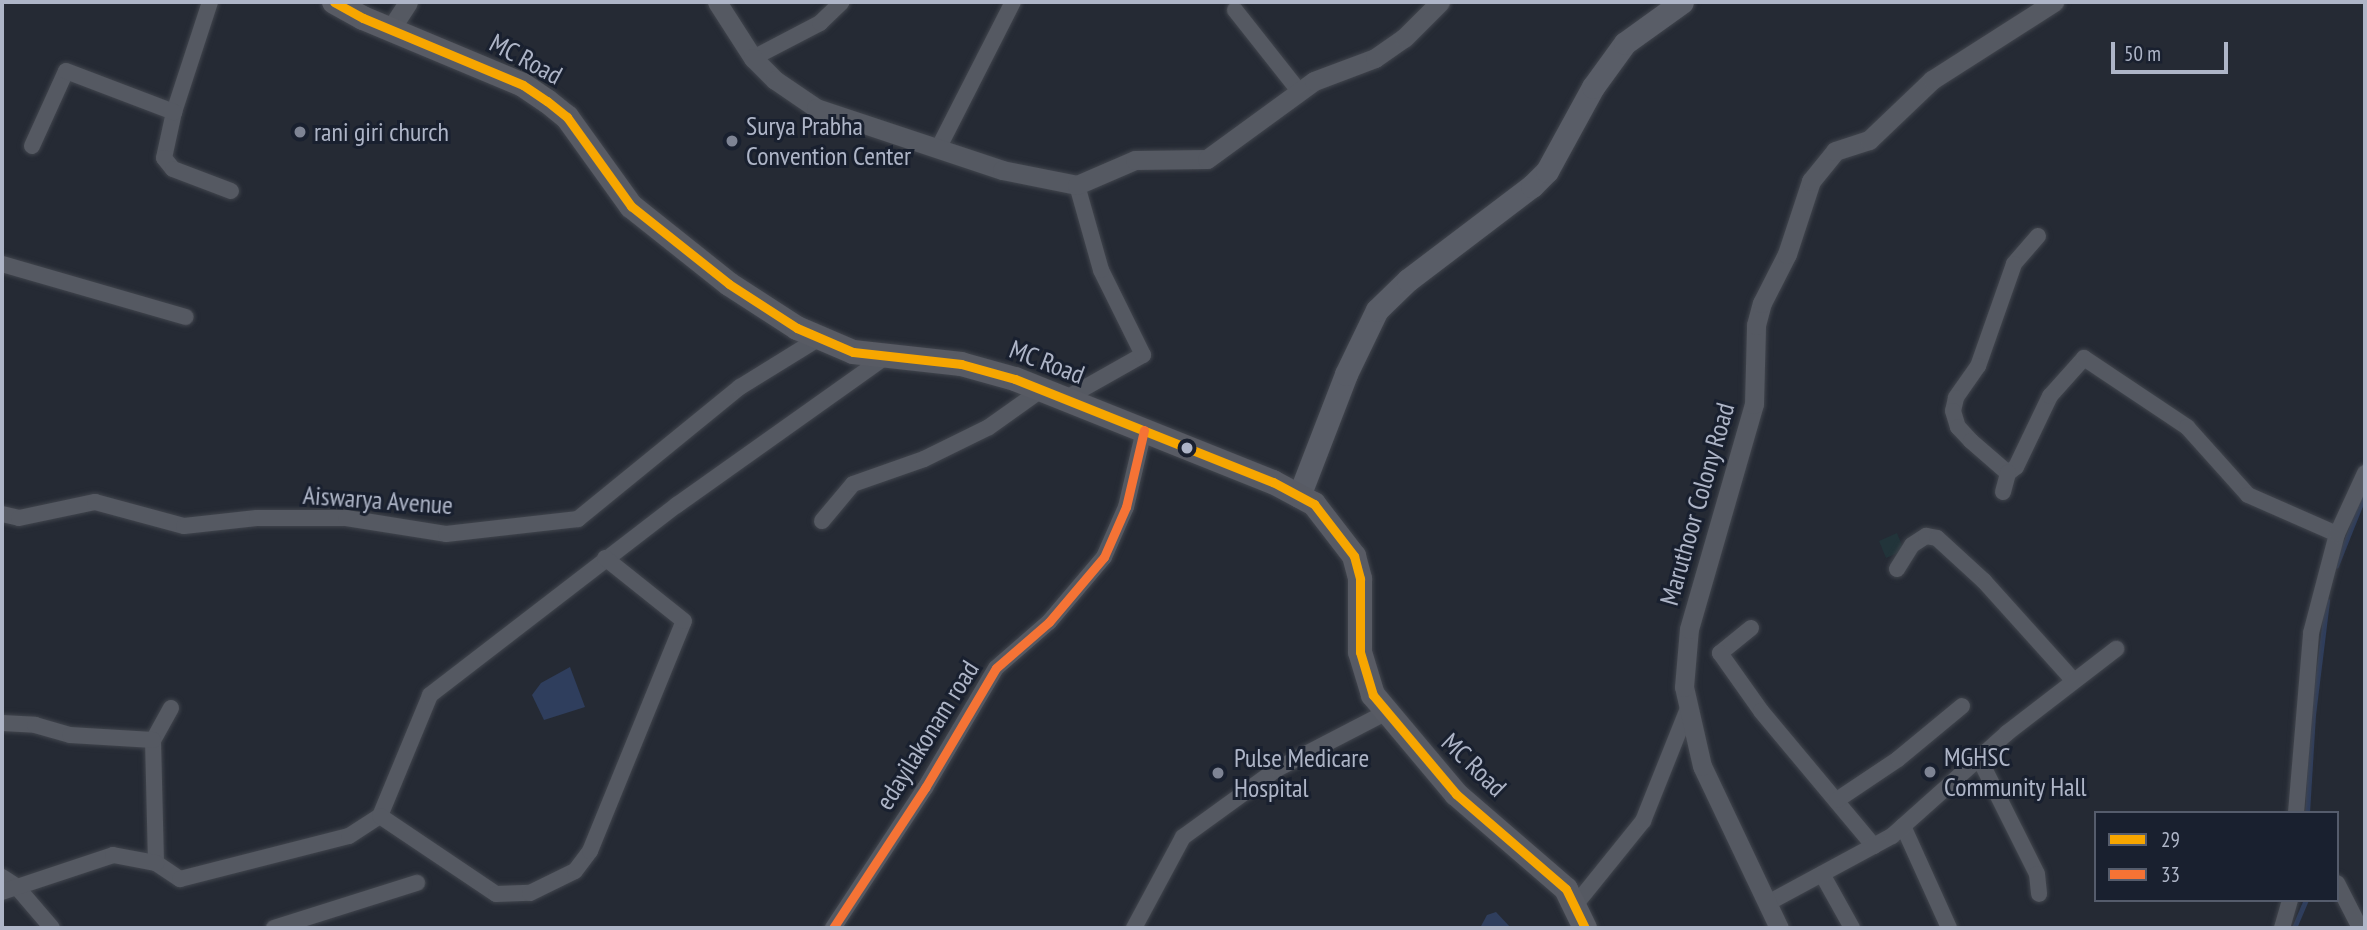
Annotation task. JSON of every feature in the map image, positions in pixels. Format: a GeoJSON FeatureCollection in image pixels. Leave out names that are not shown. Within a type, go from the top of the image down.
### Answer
{"type":"FeatureCollection","features":[{"type":"Feature","properties":{"kind":"main road","name":"MC Road"},"geometry":{"type":"LineString","coordinates":[[334,2],[390,30],[523,85],[547,101],[567,117],[631,206],[765,310],[853,352],[884,358],[961,364],[1052,395],[1144,430],[1299,496],[1331,522],[1354,556],[1360,579],[1362,663],[1385,713],[1456,794],[1549,873],[1576,904],[1585,928]]}},
{"type":"Feature","properties":{"kind":"main road"},"geometry":{"type":"LineString","coordinates":[[1299,496],[1346,374],[1377,310],[1408,280],[1532,186],[1547,171],[1593,87],[1625,43],[1682,2]]}},
{"type":"Feature","properties":{"kind":"street"},"geometry":{"type":"LineString","coordinates":[[210,2],[174,112],[164,158],[173,169],[231,191]]}},
{"type":"Feature","properties":{"kind":"street"},"geometry":{"type":"LineString","coordinates":[[390,30],[408,2]]}},
{"type":"Feature","properties":{"kind":"street"},"geometry":{"type":"LineString","coordinates":[[717,2],[753,58],[775,80],[816,108],[852,123],[939,147],[1002,170],[1077,185],[1135,160],[1207,159],[1299,91],[1340,69],[1375,58],[1405,38],[1440,2]]}},
{"type":"Feature","properties":{"kind":"street"},"geometry":{"type":"LineString","coordinates":[[753,58],[820,23],[842,2]]}},
{"type":"Feature","properties":{"kind":"street"},"geometry":{"type":"LineString","coordinates":[[939,147],[1013,2]]}},
{"type":"Feature","properties":{"kind":"street","name":"Maruthoor Colony Road"},"geometry":{"type":"LineString","coordinates":[[1779,928],[1702,766],[1687,710],[1684,667],[1689,629],[1754,404],[1756,325],[1787,254],[1811,181],[1835,150],[1869,140],[1932,80],[2036,7],[2054,2]]}},
{"type":"Feature","properties":{"kind":"street"},"geometry":{"type":"LineString","coordinates":[[1234,10],[1299,91]]}},
{"type":"Feature","properties":{"kind":"street"},"geometry":{"type":"LineString","coordinates":[[32,146],[66,71],[174,112]]}},
{"type":"Feature","properties":{"kind":"street"},"geometry":{"type":"LineString","coordinates":[[821,521],[853,484],[924,459],[1052,395],[1143,355],[1101,270],[1077,185]]}},
{"type":"Feature","properties":{"kind":"street"},"geometry":{"type":"LineString","coordinates":[[2008,473],[1965,434],[1953,411],[1978,366],[2014,264],[2038,236]]}},
{"type":"Feature","properties":{"kind":"street"},"geometry":{"type":"LineString","coordinates":[[2,264],[186,317]]}},
{"type":"Feature","properties":{"kind":"street","name":"Aiswarya Avenue"},"geometry":{"type":"LineString","coordinates":[[2,514],[19,518],[95,502],[184,526],[257,518],[346,518],[446,534],[578,519],[740,387],[821,337]]}},
{"type":"Feature","properties":{"kind":"street"},"geometry":{"type":"LineString","coordinates":[[9,889],[113,855],[156,863],[180,879],[349,836],[380,816],[430,695],[605,558],[884,358]]}},
{"type":"Feature","properties":{"kind":"street"},"geometry":{"type":"LineString","coordinates":[[2003,492],[2008,473],[2016,467],[2050,396],[2084,358],[2187,427],[2248,495],[2337,534]]}},
{"type":"Feature","properties":{"kind":"street","name":"edayilakonam road"},"geometry":{"type":"LineString","coordinates":[[833,928],[925,788],[996,668],[1049,622],[1104,557],[1126,507],[1144,430]]}},
{"type":"Feature","properties":{"kind":"street"},"geometry":{"type":"LineString","coordinates":[[2296,811],[2311,633],[2337,534],[2360,493],[2365,473]]}},
{"type":"Feature","properties":{"kind":"street"},"geometry":{"type":"LineString","coordinates":[[1897,569],[1912,545],[1926,536],[1937,538],[1984,581],[2073,680]]}},
{"type":"Feature","properties":{"kind":"street"},"geometry":{"type":"LineString","coordinates":[[380,816],[496,894],[530,893],[575,871],[590,852],[684,621],[605,558]]}},
{"type":"Feature","properties":{"kind":"street"},"geometry":{"type":"LineString","coordinates":[[1751,628],[1720,653],[1761,711],[1874,846]]}},
{"type":"Feature","properties":{"kind":"street"},"geometry":{"type":"LineString","coordinates":[[1768,903],[1874,846],[1903,826],[2073,680],[2116,649]]}},
{"type":"Feature","properties":{"kind":"street"},"geometry":{"type":"LineString","coordinates":[[1837,800],[1898,760],[1962,706]]}},
{"type":"Feature","properties":{"kind":"street"},"geometry":{"type":"LineString","coordinates":[[156,863],[153,740],[171,708]]}},
{"type":"Feature","properties":{"kind":"street"},"geometry":{"type":"LineString","coordinates":[[1576,904],[1643,821],[1687,710]]}},
{"type":"Feature","properties":{"kind":"street"},"geometry":{"type":"LineString","coordinates":[[1134,928],[1183,837],[1277,769],[1385,713]]}},
{"type":"Feature","properties":{"kind":"street"},"geometry":{"type":"LineString","coordinates":[[2,723],[35,725],[70,735],[153,740]]}},
{"type":"Feature","properties":{"kind":"street"},"geometry":{"type":"LineString","coordinates":[[1980,760],[2037,874],[2039,894]]}},
{"type":"Feature","properties":{"kind":"street"},"geometry":{"type":"LineString","coordinates":[[1903,826],[1949,928]]}},
{"type":"Feature","properties":{"kind":"street"},"geometry":{"type":"LineString","coordinates":[[1822,874],[1852,928]]}},
{"type":"Feature","properties":{"kind":"street"},"geometry":{"type":"LineString","coordinates":[[2,877],[9,889],[52,928]]}},
{"type":"Feature","properties":{"kind":"street"},"geometry":{"type":"LineString","coordinates":[[274,928],[417,883]]}},
{"type":"Feature","properties":{"kind":"street"},"geometry":{"type":"LineString","coordinates":[[2339,887],[2360,928]]}},
{"type":"Feature","properties":{"kind":"street"},"geometry":{"type":"LineString","coordinates":[[2282,928],[2289,902]]}},
{"type":"Feature","properties":{"kind":"shaded area"},"geometry":{"type":"Polygon","coordinates":[[[1897,533],[1904,550],[1886,558],[1879,541],[1897,533]]]}},
{"type":"Feature","properties":{"kind":"water"},"geometry":{"type":"Polygon","coordinates":[[[570,667],[585,707],[544,720],[532,695],[541,683],[570,667]]]}},
{"type":"Feature","properties":{"kind":"water"},"geometry":{"type":"Polygon","coordinates":[[[1496,912],[1511,928],[1480,928],[1487,915],[1496,912]]]}},
{"type":"Feature","properties":{"kind":"waterway"},"geometry":{"type":"LineString","coordinates":[[2336,566],[2365,493]]}},
{"type":"Feature","properties":{"kind":"waterway"},"geometry":{"type":"LineString","coordinates":[[2307,811],[2313,715],[2327,601]]}},
{"type":"Feature","properties":{"kind":"waterway"},"geometry":{"type":"LineString","coordinates":[[2294,928],[2305,902]]}},
{"type":"Feature","properties":{"kind":"transit line","name":"29"},"geometry":{"type":"LineString","coordinates":[[334,2],[363,18],[523,85],[547,101],[567,117],[631,206],[729,284],[797,328],[853,352],[961,364],[1015,379],[1273,482],[1314,504],[1354,556],[1360,579],[1360,652],[1373,695],[1456,794],[1566,889],[1585,928]]}},
{"type":"Feature","properties":{"kind":"transit line","name":"33"},"geometry":{"type":"LineString","coordinates":[[833,928],[925,788],[996,668],[1049,622],[1104,557],[1126,507],[1144,430]]}},
{"type":"Feature","properties":{"kind":"place","name":"rani giri church"},"geometry":{"type":"Point","coordinates":[300,132]}},
{"type":"Feature","properties":{"kind":"place","name":"Surya Prabha Convention Center"},"geometry":{"type":"Point","coordinates":[732,141]}},
{"type":"Feature","properties":{"kind":"place","name":"MGHSC Community Hall"},"geometry":{"type":"Point","coordinates":[1930,772]}},
{"type":"Feature","properties":{"kind":"place","name":"Pulse Medicare Hospital"},"geometry":{"type":"Point","coordinates":[1218,773]}}]}
